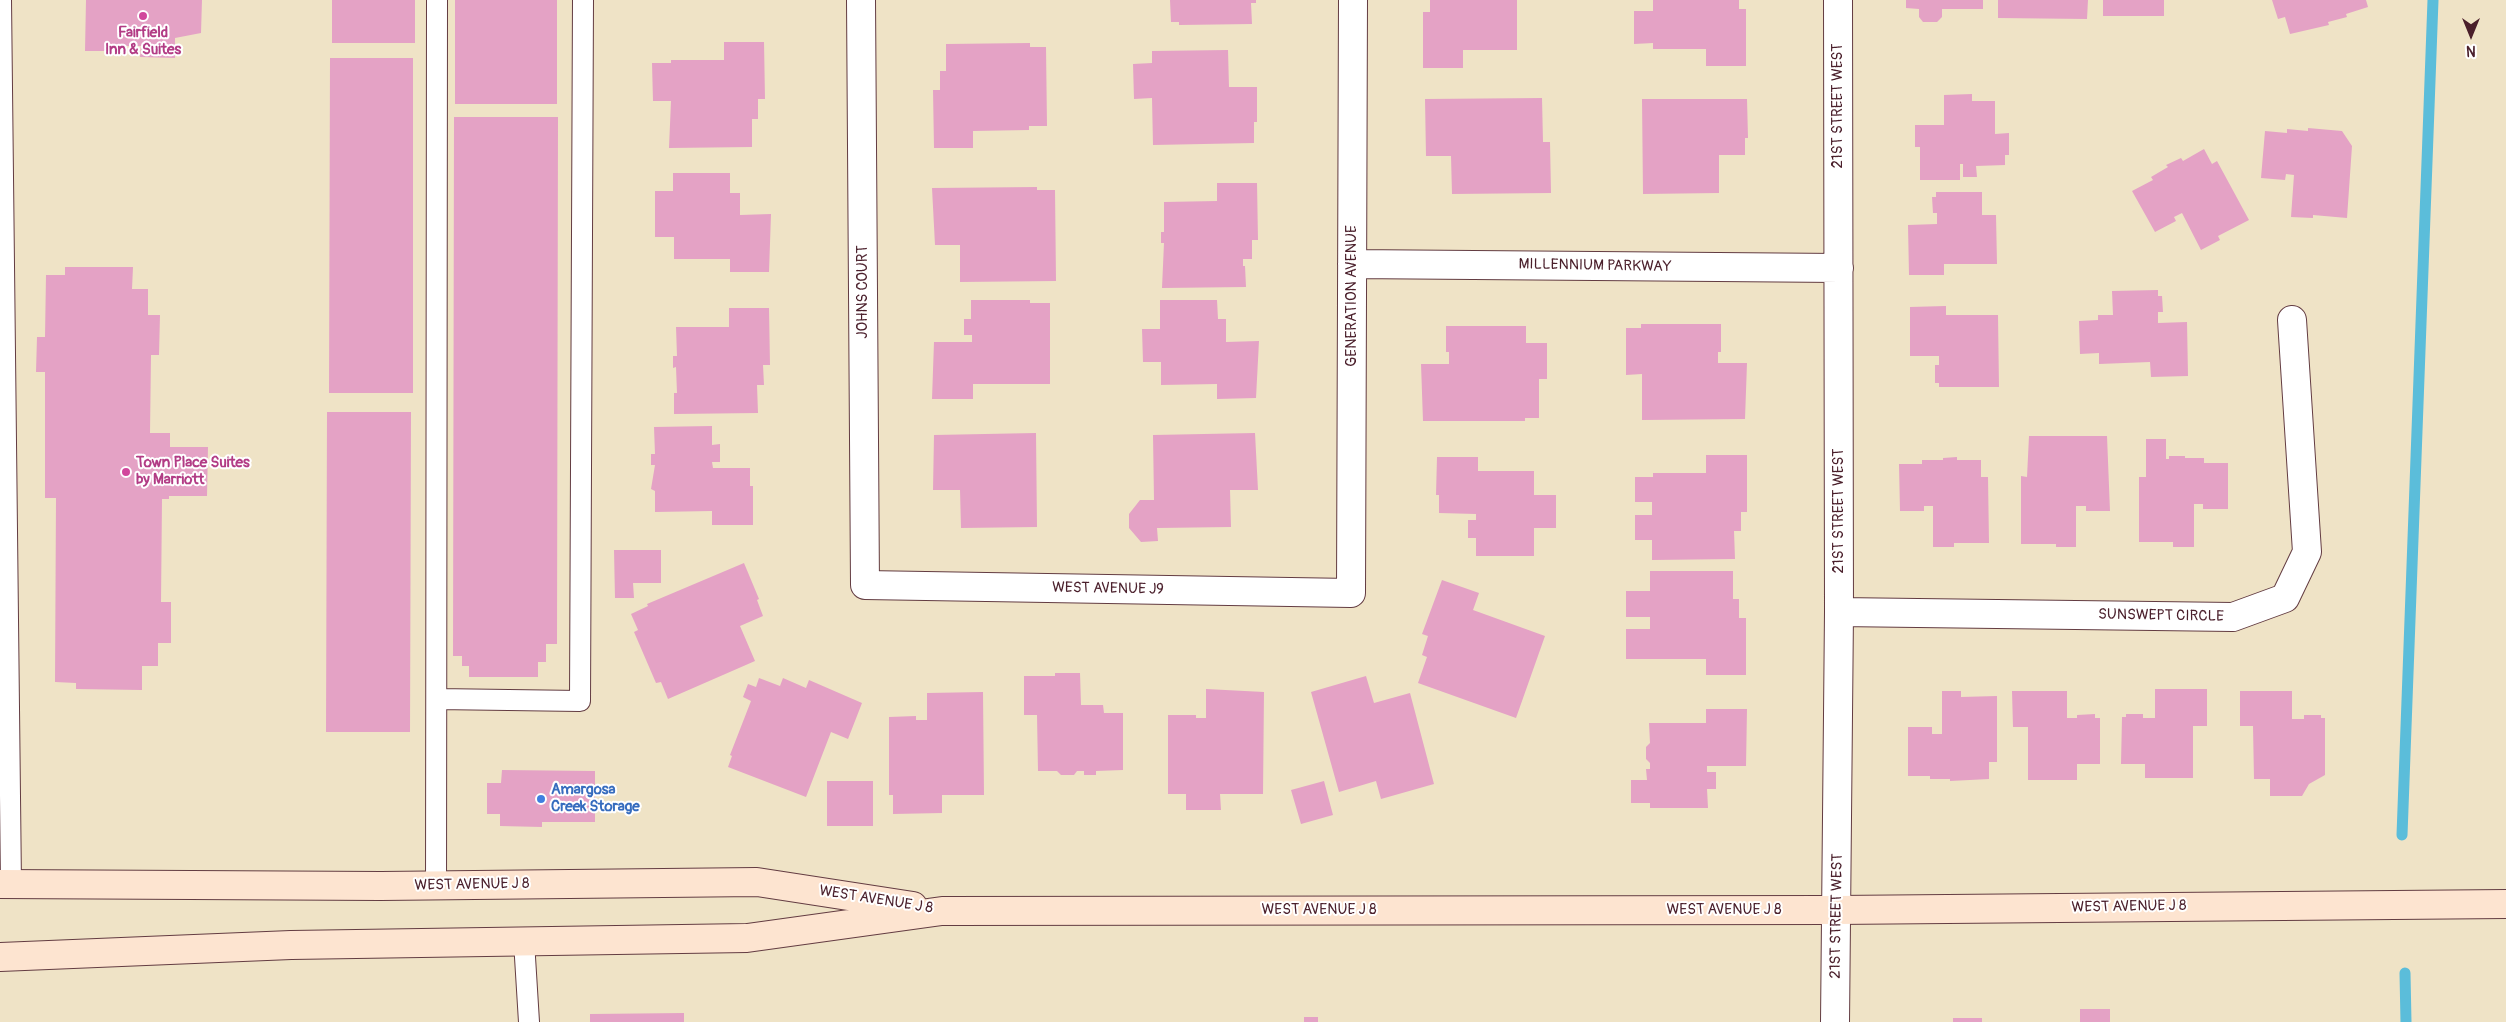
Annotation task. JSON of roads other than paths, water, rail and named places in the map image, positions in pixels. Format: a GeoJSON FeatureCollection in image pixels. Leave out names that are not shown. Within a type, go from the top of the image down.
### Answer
{"type":"FeatureCollection","features":[{"type":"Feature","properties":{"kind":"street","name":"JOHNS COURT"},"geometry":{"type":"LineString","coordinates":[[861,0],[865,585]]}},
{"type":"Feature","properties":{"kind":"street","name":"GENERATION AVENUE"},"geometry":{"type":"LineString","coordinates":[[1351,593],[1353,0]]}},
{"type":"Feature","properties":{"kind":"street","name":"21ST STREET WEST"},"geometry":{"type":"LineString","coordinates":[[1835,1022],[1839,612],[1838,0]]}},
{"type":"Feature","properties":{"kind":"street","name":"MILLENNIUM PARKWAY"},"geometry":{"type":"LineString","coordinates":[[1352,264],[1839,268]]}},
{"type":"Feature","properties":{"kind":"street","name":"SUNSWEPT CIRCLE"},"geometry":{"type":"LineString","coordinates":[[1839,612],[2233,617],[2285,598],[2307,552],[2292,320]]}},
{"type":"Feature","properties":{"kind":"street","name":"WEST AVENUE J9"},"geometry":{"type":"LineString","coordinates":[[865,585],[1351,593]]}},
{"type":"Feature","properties":{"kind":"street","name":"WEST AVENUE J 8"},"geometry":{"type":"LineString","coordinates":[[5,884],[436,886],[757,882],[942,911]]}},
{"type":"Feature","properties":{"kind":"street","name":"WEST AVENUE J 8"},"geometry":{"type":"LineString","coordinates":[[0,956],[291,945],[747,938],[942,911],[1836,910],[2506,904]]}},
{"type":"Feature","properties":{"kind":"lane"},"geometry":{"type":"LineString","coordinates":[[1,0],[5,884]]}},
{"type":"Feature","properties":{"kind":"lane"},"geometry":{"type":"LineString","coordinates":[[436,886],[437,0]]}},
{"type":"Feature","properties":{"kind":"lane"},"geometry":{"type":"LineString","coordinates":[[437,699],[580,701],[583,0]]}},
{"type":"Feature","properties":{"kind":"lane"},"geometry":{"type":"LineString","coordinates":[[524,941],[529,1022]]}},
{"type":"Feature","properties":{"kind":"waterway"},"geometry":{"type":"LineString","coordinates":[[2402,835],[2433,0]]}},
{"type":"Feature","properties":{"kind":"waterway"},"geometry":{"type":"LineString","coordinates":[[2405,973],[2406,1022]]}},
{"type":"Feature","properties":{"kind":"place","name":"Fairfield Inn & Suites"},"geometry":{"type":"Point","coordinates":[143,16]}},
{"type":"Feature","properties":{"kind":"place","name":"Town Place Suites by Marriott"},"geometry":{"type":"Point","coordinates":[126,472]}},
{"type":"Feature","properties":{"kind":"place","name":"Amargosa Creek Storage"},"geometry":{"type":"Point","coordinates":[541,799]}}]}
